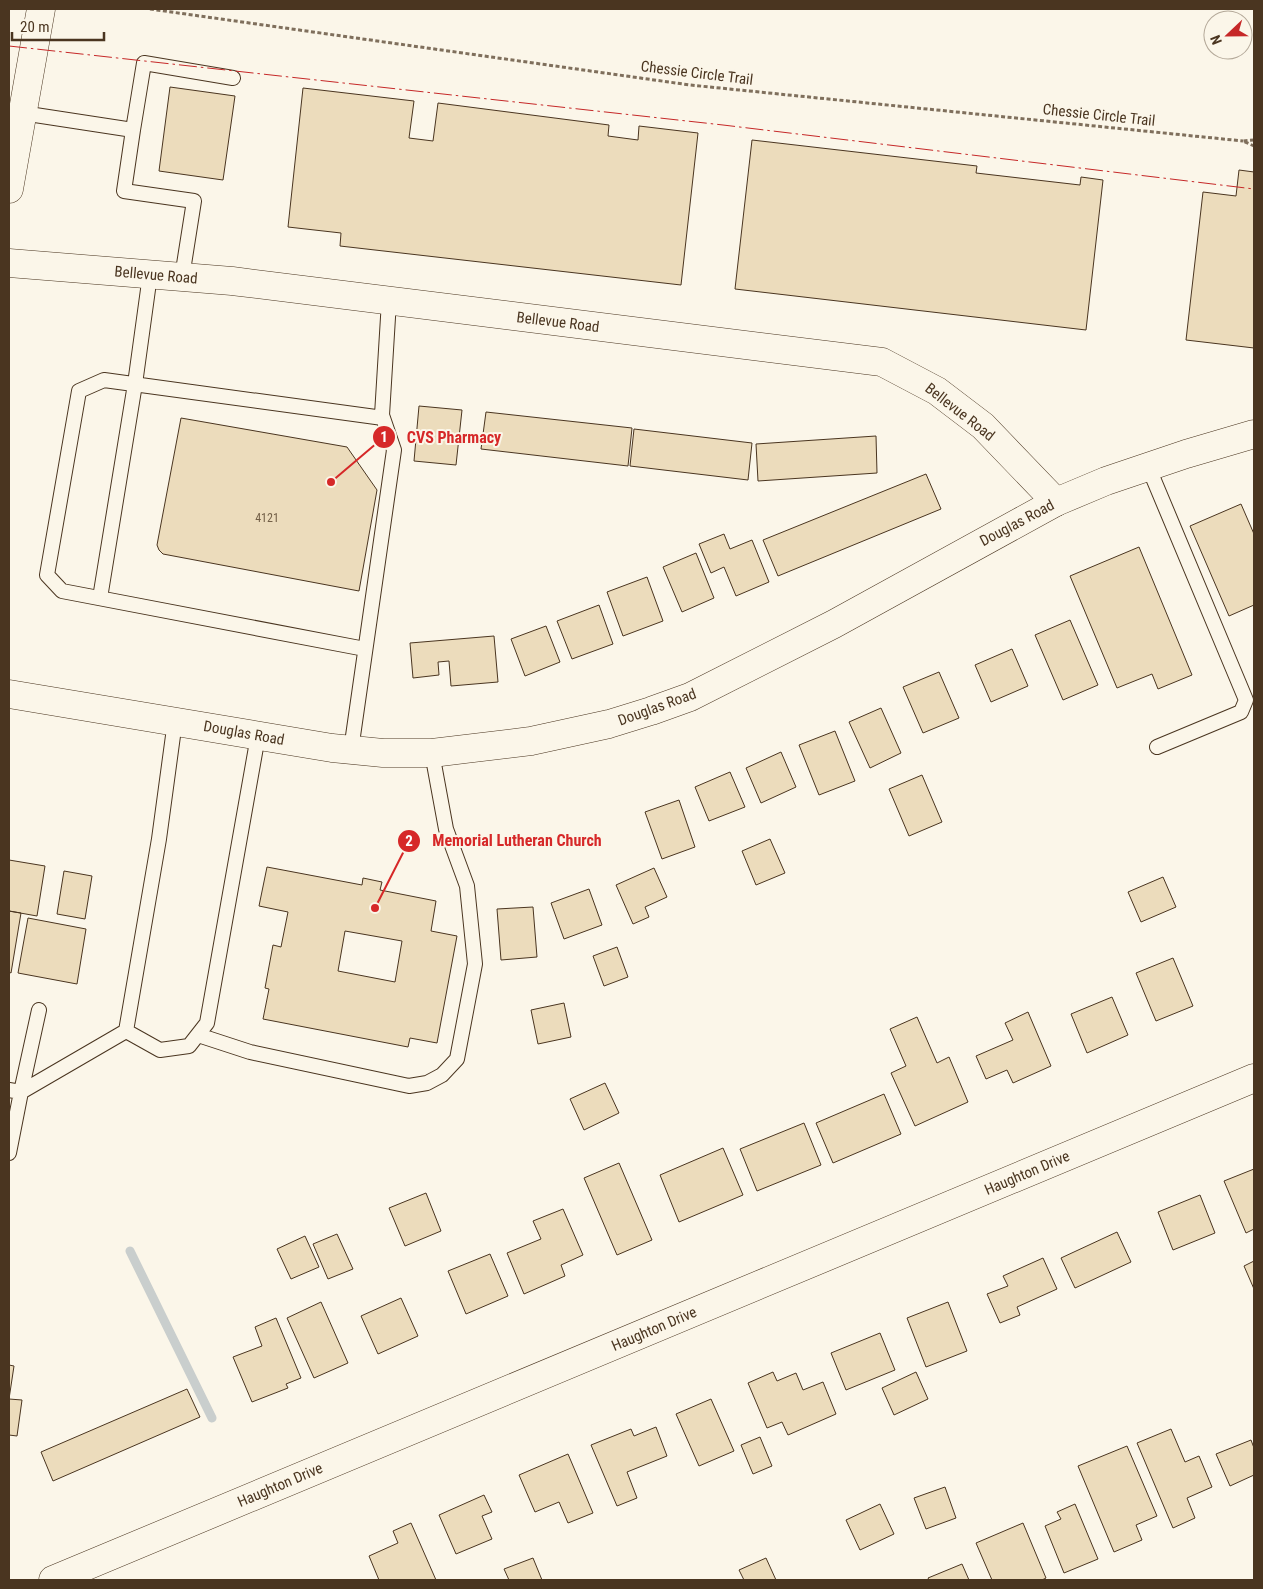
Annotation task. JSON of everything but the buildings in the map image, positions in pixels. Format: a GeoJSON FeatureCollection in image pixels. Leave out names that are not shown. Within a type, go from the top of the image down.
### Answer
{"type":"FeatureCollection","features":[{"type":"Feature","properties":{"kind":"street"},"geometry":{"type":"LineString","coordinates":[[9,189],[41,9]]}},
{"type":"Feature","properties":{"kind":"street","name":"Bellevue Road"},"geometry":{"type":"LineString","coordinates":[[9,263],[232,281],[882,362],[937,390],[982,426],[1056,502]]}},
{"type":"Feature","properties":{"kind":"street","name":"Douglas Road"},"geometry":{"type":"LineString","coordinates":[[9,694],[332,748],[383,753],[432,753],[532,741],[642,714],[690,697],[834,624],[1056,502],[1106,480],[1254,434]]}},
{"type":"Feature","properties":{"kind":"street","name":"Haughton Drive"},"geometry":{"type":"LineString","coordinates":[[54,1580],[1254,1078]]}},
{"type":"Feature","properties":{"kind":"lane"},"geometry":{"type":"LineString","coordinates":[[182,277],[194,201],[124,191],[144,63],[233,78]]}},
{"type":"Feature","properties":{"kind":"lane"},"geometry":{"type":"LineString","coordinates":[[22,113],[133,130]]}},
{"type":"Feature","properties":{"kind":"lane"},"geometry":{"type":"LineString","coordinates":[[100,598],[135,384],[150,275]]}},
{"type":"Feature","properties":{"kind":"lane"},"geometry":{"type":"LineString","coordinates":[[351,750],[394,450],[382,415],[389,301]]}},
{"type":"Feature","properties":{"kind":"lane"},"geometry":{"type":"LineString","coordinates":[[364,649],[62,591],[47,575],[79,391],[104,380],[383,418]]}},
{"type":"Feature","properties":{"kind":"lane"},"geometry":{"type":"LineString","coordinates":[[1148,466],[1246,700],[1241,712],[1157,747]]}},
{"type":"Feature","properties":{"kind":"lane"},"geometry":{"type":"LineString","coordinates":[[126,1031],[159,839],[175,722]]}},
{"type":"Feature","properties":{"kind":"lane"},"geometry":{"type":"LineString","coordinates":[[126,1031],[160,1050],[189,1046],[207,1023],[258,736]]}},
{"type":"Feature","properties":{"kind":"lane"},"geometry":{"type":"LineString","coordinates":[[198,1035],[250,1052],[409,1086],[427,1083],[442,1075],[456,1059],[475,964],[467,886],[446,829],[432,753]]}},
{"type":"Feature","properties":{"kind":"lane"},"geometry":{"type":"LineString","coordinates":[[9,1153],[15,1091],[39,1010]]}},
{"type":"Feature","properties":{"kind":"lane"},"geometry":{"type":"LineString","coordinates":[[15,1091],[126,1031]]}},
{"type":"Feature","properties":{"kind":"path","name":"Chessie Circle Trail"},"geometry":{"type":"LineString","coordinates":[[150,9],[690,85],[1243,141],[1254,140]]}},
{"type":"Feature","properties":{"kind":"path","name":"Chessie Circle Trail"},"geometry":{"type":"LineString","coordinates":[[1243,141],[1254,146]]}},
{"type":"Feature","properties":{"kind":"waterway"},"geometry":{"type":"LineString","coordinates":[[130,1251],[212,1418]]}},
{"type":"Feature","properties":{"kind":"power"},"geometry":{"type":"LineString","coordinates":[[9,46],[723,125],[1254,189]]}},
{"type":"Feature","properties":{"kind":"place","name":"CVS Pharmacy"},"geometry":{"type":"Point","coordinates":[331,482]}},
{"type":"Feature","properties":{"kind":"place","name":"Memorial Lutheran Church"},"geometry":{"type":"Point","coordinates":[375,908]}}]}
